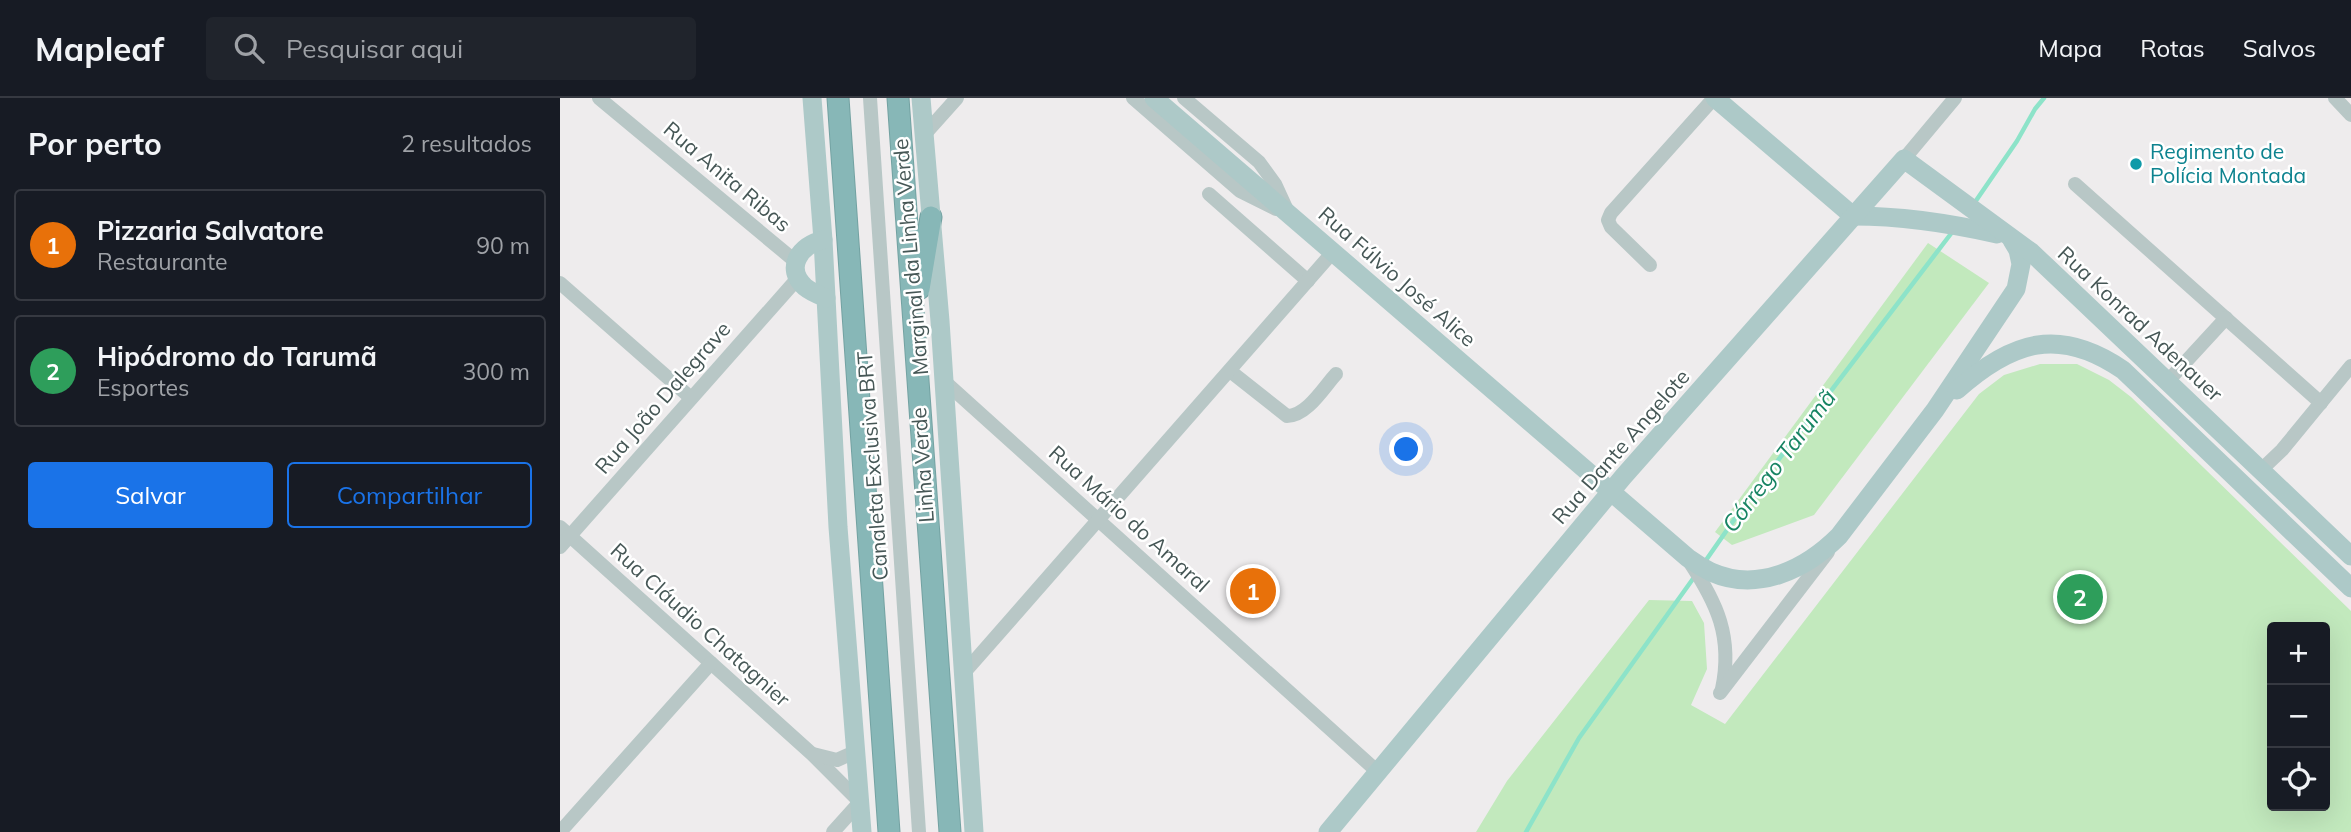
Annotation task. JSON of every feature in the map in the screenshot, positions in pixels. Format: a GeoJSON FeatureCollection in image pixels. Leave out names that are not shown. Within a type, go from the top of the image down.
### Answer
{"type":"FeatureCollection","features":[{"type":"Feature","properties":{"kind":"highway"},"geometry":{"type":"LineString","coordinates":[[838,98],[889,832]]}},
{"type":"Feature","properties":{"kind":"highway","name":"Linha Verde"},"geometry":{"type":"LineString","coordinates":[[898,98],[950,832]]}},
{"type":"Feature","properties":{"kind":"highway"},"geometry":{"type":"LineString","coordinates":[[913,325],[931,217]]}},
{"type":"Feature","properties":{"kind":"main road"},"geometry":{"type":"LineString","coordinates":[[812,98],[823,240],[830,410],[862,832]]}},
{"type":"Feature","properties":{"kind":"main road","name":"Marginal da Linha Verde"},"geometry":{"type":"LineString","coordinates":[[921,98],[944,381],[974,832]]}},
{"type":"Feature","properties":{"kind":"main road","name":"Rua Fúlvio José Alice"},"geometry":{"type":"LineString","coordinates":[[1154,98],[1708,577],[1776,577],[1807,564],[1839,536],[1935,410]]}},
{"type":"Feature","properties":{"kind":"main road"},"geometry":{"type":"LineString","coordinates":[[1714,98],[1853,216]]}},
{"type":"Feature","properties":{"kind":"main road"},"geometry":{"type":"LineString","coordinates":[[1904,159],[1959,201],[1979,224]]}},
{"type":"Feature","properties":{"kind":"main road","name":"Rua Dante Angelote"},"geometry":{"type":"LineString","coordinates":[[1328,832],[1380,773],[1611,492],[1904,159]]}},
{"type":"Feature","properties":{"kind":"main road","name":"Rua Konrad Adenauer"},"geometry":{"type":"LineString","coordinates":[[1853,216],[1889,216],[1979,224],[2009,238],[2048,268],[2351,556]]}},
{"type":"Feature","properties":{"kind":"main road"},"geometry":{"type":"LineString","coordinates":[[1935,410],[2016,289],[2021,264],[2018,250],[2009,238]]}},
{"type":"Feature","properties":{"kind":"main road"},"geometry":{"type":"LineString","coordinates":[[823,240],[807,246],[796,269],[804,286],[826,298]]}},
{"type":"Feature","properties":{"kind":"main road"},"geometry":{"type":"LineString","coordinates":[[1935,410],[1997,358],[2019,349],[2057,344],[2093,352],[2123,370],[2351,588]]}},
{"type":"Feature","properties":{"kind":"street","name":"Rua Anita Ribas"},"geometry":{"type":"LineString","coordinates":[[599,98],[796,269]]}},
{"type":"Feature","properties":{"kind":"street","name":"Canaleta Exclusiva BRT"},"geometry":{"type":"LineString","coordinates":[[870,98],[919,832]]}},
{"type":"Feature","properties":{"kind":"street"},"geometry":{"type":"LineString","coordinates":[[923,136],[957,98]]}},
{"type":"Feature","properties":{"kind":"street"},"geometry":{"type":"LineString","coordinates":[[1133,98],[1240,191],[1290,215]]}},
{"type":"Feature","properties":{"kind":"street"},"geometry":{"type":"LineString","coordinates":[[1184,98],[1259,162],[1275,184],[1290,215]]}},
{"type":"Feature","properties":{"kind":"street"},"geometry":{"type":"LineString","coordinates":[[1650,265],[1611,227],[1608,220],[1611,213],[1714,98]]}},
{"type":"Feature","properties":{"kind":"street","name":"Rua Dante Angelote"},"geometry":{"type":"LineString","coordinates":[[1904,159],[1955,98]]}},
{"type":"Feature","properties":{"kind":"street"},"geometry":{"type":"LineString","coordinates":[[2335,98],[2351,115]]}},
{"type":"Feature","properties":{"kind":"street"},"geometry":{"type":"LineString","coordinates":[[2075,184],[2321,403]]}},
{"type":"Feature","properties":{"kind":"street"},"geometry":{"type":"LineString","coordinates":[[1209,194],[1308,281]]}},
{"type":"Feature","properties":{"kind":"street"},"geometry":{"type":"LineString","coordinates":[[963,674],[1333,252]]}},
{"type":"Feature","properties":{"kind":"street","name":"Rua João Dalegrave"},"geometry":{"type":"LineString","coordinates":[[563,537],[691,398],[796,269]]}},
{"type":"Feature","properties":{"kind":"street"},"geometry":{"type":"LineString","coordinates":[[560,283],[691,398]]}},
{"type":"Feature","properties":{"kind":"street"},"geometry":{"type":"LineString","coordinates":[[2168,381],[2226,318]]}},
{"type":"Feature","properties":{"kind":"street"},"geometry":{"type":"LineString","coordinates":[[2261,470],[2282,450],[2351,366]]}},
{"type":"Feature","properties":{"kind":"street"},"geometry":{"type":"LineString","coordinates":[[1230,371],[1287,416],[1294,416],[1302,411],[1336,374]]}},
{"type":"Feature","properties":{"kind":"street","name":"Rua Mário do Amaral"},"geometry":{"type":"LineString","coordinates":[[944,381],[1380,773]]}},
{"type":"Feature","properties":{"kind":"street"},"geometry":{"type":"LineString","coordinates":[[1708,577],[1725,635],[1725,673],[1720,694],[1839,536]]}},
{"type":"Feature","properties":{"kind":"street","name":"Rua Cláudio Chatagnier"},"geometry":{"type":"LineString","coordinates":[[563,537],[711,663],[812,754],[860,802]]}},
{"type":"Feature","properties":{"kind":"street"},"geometry":{"type":"LineString","coordinates":[[560,832],[711,663]]}},
{"type":"Feature","properties":{"kind":"street"},"geometry":{"type":"LineString","coordinates":[[812,754],[837,760],[855,752]]}},
{"type":"Feature","properties":{"kind":"street"},"geometry":{"type":"LineString","coordinates":[[833,832],[860,802]]}},
{"type":"Feature","properties":{"kind":"green space"},"geometry":{"type":"Polygon","coordinates":[[[1928,243],[1989,283],[1814,515],[1732,545],[1715,532],[1928,243]]]}},
{"type":"Feature","properties":{"kind":"green space"},"geometry":{"type":"Polygon","coordinates":[[[2040,364],[2077,364],[2109,380],[2131,397],[2351,611],[2351,832],[1476,832],[1507,781],[1649,600],[1692,601],[1704,623],[1707,669],[1691,705],[1725,724],[1979,394],[2004,375],[2040,364]]]}},
{"type":"Feature","properties":{"kind":"waterway","name":"Córrego Tarumã"},"geometry":{"type":"LineString","coordinates":[[1973,205],[2044,98]]}},
{"type":"Feature","properties":{"kind":"waterway","name":"Córrego Tarumã"},"geometry":{"type":"LineString","coordinates":[[1704,563],[1750,497],[1953,231]]}},
{"type":"Feature","properties":{"kind":"waterway","name":"Córrego Tarumã"},"geometry":{"type":"LineString","coordinates":[[1526,832],[1579,738],[1695,576]]}},
{"type":"Feature","properties":{"kind":"place","name":"Regimento de Polícia Montada"},"geometry":{"type":"Point","coordinates":[2136,164]}},
{"type":"Feature","properties":{"kind":"place","name":"Pizzaria Salvatore"},"geometry":{"type":"Point","coordinates":[1253,591]}},
{"type":"Feature","properties":{"kind":"place","name":"Hipódromo do Tarumã"},"geometry":{"type":"Point","coordinates":[2080,597]}}]}
